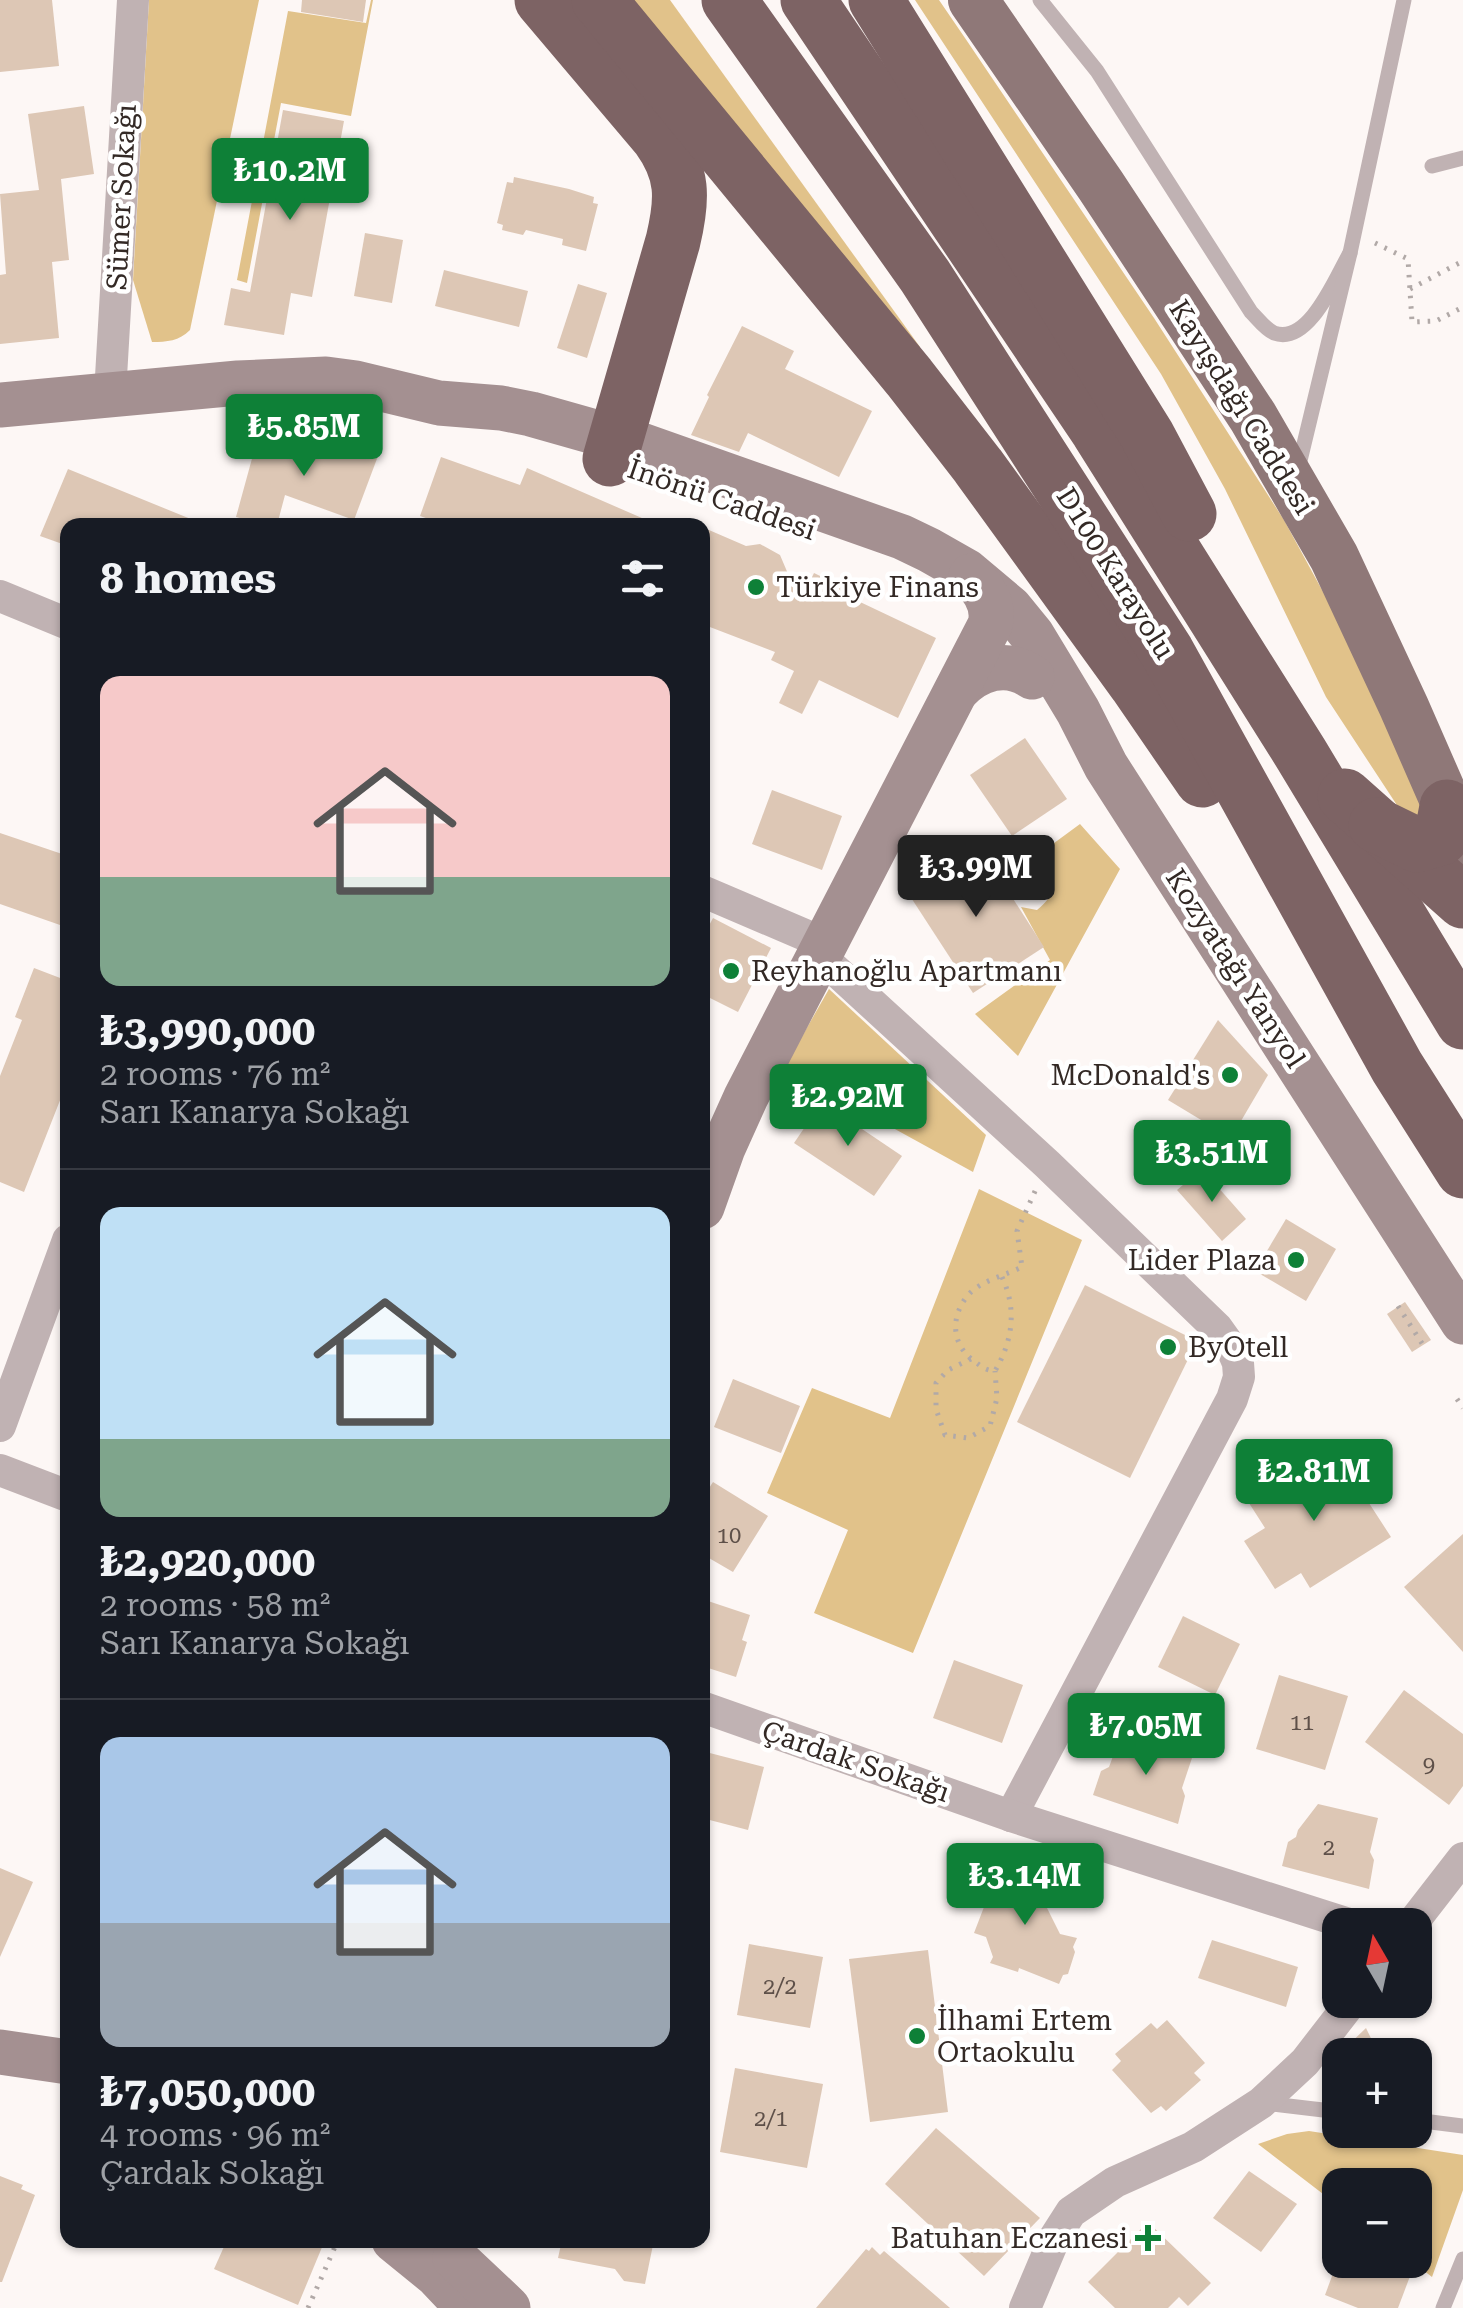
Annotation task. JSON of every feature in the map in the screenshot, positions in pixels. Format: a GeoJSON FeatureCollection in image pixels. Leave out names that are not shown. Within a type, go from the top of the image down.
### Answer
{"type":"FeatureCollection","features":[{"type":"Feature","properties":{"kind":"highway"},"geometry":{"type":"LineString","coordinates":[[542,0],[658,138],[679,179],[680,210],[674,241],[614,448]]}},
{"type":"Feature","properties":{"kind":"highway"},"geometry":{"type":"LineString","coordinates":[[599,0],[978,466],[1136,684],[1397,1067]]}},
{"type":"Feature","properties":{"kind":"highway","name":"D100 Karayolu"},"geometry":{"type":"LineString","coordinates":[[729,0],[925,276],[1167,652],[1397,1067],[1463,1172]]}},
{"type":"Feature","properties":{"kind":"highway"},"geometry":{"type":"LineString","coordinates":[[808,0],[1098,432],[1301,754],[1463,1022]]}},
{"type":"Feature","properties":{"kind":"highway"},"geometry":{"type":"LineString","coordinates":[[876,0],[1147,435],[1240,607],[1301,754],[1463,902]]}},
{"type":"Feature","properties":{"kind":"highway"},"geometry":{"type":"LineString","coordinates":[[1375,825],[1417,845],[1440,838],[1455,824]]}},
{"type":"Feature","properties":{"kind":"main road","name":"Kayışdağı Caddesi"},"geometry":{"type":"LineString","coordinates":[[973,0],[1253,417],[1334,557],[1455,824]]}},
{"type":"Feature","properties":{"kind":"main road","name":"İnönü Caddesi"},"geometry":{"type":"LineString","coordinates":[[0,405],[248,382],[326,380],[440,403],[516,411],[614,448],[902,537],[929,550],[953,580],[1003,601],[1032,635],[1106,766]]}},
{"type":"Feature","properties":{"kind":"main road"},"geometry":{"type":"LineString","coordinates":[[710,1186],[735,1120],[823,950],[989,628],[990,603],[981,588],[953,580],[954,603],[964,631],[957,690]]}},
{"type":"Feature","properties":{"kind":"main road"},"geometry":{"type":"LineString","coordinates":[[989,628],[1032,677],[1078,740],[1106,766]]}},
{"type":"Feature","properties":{"kind":"main road"},"geometry":{"type":"LineString","coordinates":[[957,690],[976,674],[992,669],[1013,668],[1032,677]]}},
{"type":"Feature","properties":{"kind":"main road","name":"Kozyatağı Yanyol"},"geometry":{"type":"LineString","coordinates":[[1106,766],[1463,1322]]}},
{"type":"Feature","properties":{"kind":"main road"},"geometry":{"type":"LineString","coordinates":[[0,2052],[60,2061]]}},
{"type":"Feature","properties":{"kind":"main road"},"geometry":{"type":"LineString","coordinates":[[0,2074],[60,2081]]}},
{"type":"Feature","properties":{"kind":"main road"},"geometry":{"type":"LineString","coordinates":[[409,2248],[471,2280],[508,2308]]}},
{"type":"Feature","properties":{"kind":"main road"},"geometry":{"type":"LineString","coordinates":[[442,2248],[471,2280]]}},
{"type":"Feature","properties":{"kind":"street","name":"Sümer Sokağı"},"geometry":{"type":"LineString","coordinates":[[110,394],[133,0]]}},
{"type":"Feature","properties":{"kind":"street"},"geometry":{"type":"LineString","coordinates":[[0,596],[60,621]]}},
{"type":"Feature","properties":{"kind":"street"},"geometry":{"type":"LineString","coordinates":[[710,895],[823,950],[1216,1328],[1238,1363],[1239,1377],[1232,1399],[1011,1816]]}},
{"type":"Feature","properties":{"kind":"street"},"geometry":{"type":"LineString","coordinates":[[0,1426],[60,1262]]}},
{"type":"Feature","properties":{"kind":"street"},"geometry":{"type":"LineString","coordinates":[[0,1470],[60,1493]]}},
{"type":"Feature","properties":{"kind":"street","name":"Çardak Sokağı"},"geometry":{"type":"LineString","coordinates":[[710,1710],[1011,1816],[1322,1915]]}},
{"type":"Feature","properties":{"kind":"street"},"geometry":{"type":"LineString","coordinates":[[1423,1908],[1463,1858]]}},
{"type":"Feature","properties":{"kind":"street"},"geometry":{"type":"LineString","coordinates":[[1025,2308],[1055,2238],[1071,2212],[1115,2182],[1193,2147],[1262,2103],[1306,2062],[1339,2018]]}},
{"type":"Feature","properties":{"kind":"lane"},"geometry":{"type":"LineString","coordinates":[[1040,0],[1097,71],[1251,312],[1272,332],[1300,331],[1311,321],[1350,253]]}},
{"type":"Feature","properties":{"kind":"lane"},"geometry":{"type":"LineString","coordinates":[[1294,488],[1404,0]]}},
{"type":"Feature","properties":{"kind":"lane"},"geometry":{"type":"LineString","coordinates":[[1432,166],[1463,158]]}},
{"type":"Feature","properties":{"kind":"lane"},"geometry":{"type":"LineString","coordinates":[[1262,2103],[1322,2110]]}},
{"type":"Feature","properties":{"kind":"lane"},"geometry":{"type":"LineString","coordinates":[[1432,2122],[1463,2126]]}},
{"type":"Feature","properties":{"kind":"lane"},"geometry":{"type":"LineString","coordinates":[[1443,2308],[1463,2259]]}},
{"type":"Feature","properties":{"kind":"path"},"geometry":{"type":"LineString","coordinates":[[1375,243],[1408,260],[1412,322],[1436,321],[1463,307]]}},
{"type":"Feature","properties":{"kind":"path"},"geometry":{"type":"LineString","coordinates":[[1410,289],[1463,261]]}},
{"type":"Feature","properties":{"kind":"path"},"geometry":{"type":"LineString","coordinates":[[995,1371],[986,1370],[965,1354],[955,1334],[958,1306],[975,1288],[1022,1268],[1017,1232],[1047,1164]]}},
{"type":"Feature","properties":{"kind":"path"},"geometry":{"type":"LineString","coordinates":[[971,1358],[948,1370],[936,1383],[936,1409],[945,1434],[968,1438],[990,1426],[997,1398],[995,1371],[1007,1352],[1012,1324],[1010,1296],[1002,1277]]}},
{"type":"Feature","properties":{"kind":"path"},"geometry":{"type":"LineString","coordinates":[[1398,1306],[1423,1346]]}},
{"type":"Feature","properties":{"kind":"path"},"geometry":{"type":"LineString","coordinates":[[1457,1398],[1463,1408]]}},
{"type":"Feature","properties":{"kind":"path"},"geometry":{"type":"LineString","coordinates":[[308,2308],[334,2248]]}},
{"type":"Feature","properties":{"kind":"shaded area"},"geometry":{"type":"Polygon","coordinates":[[[149,0],[259,0],[190,330],[177,339],[157,342],[152,342],[133,280],[149,0]]]}},
{"type":"Feature","properties":{"kind":"shaded area"},"geometry":{"type":"Polygon","coordinates":[[[371,0],[351,116],[281,103],[247,283],[237,280],[288,11],[366,23],[371,0]]]}},
{"type":"Feature","properties":{"kind":"shaded area"},"geometry":{"type":"Polygon","coordinates":[[[627,0],[670,0],[920,347],[914,351],[627,0]]]}},
{"type":"Feature","properties":{"kind":"shaded area"},"geometry":{"type":"Polygon","coordinates":[[[915,0],[939,0],[1154,318],[1284,520],[1360,660],[1433,811],[1408,822],[1326,697],[1225,489],[1161,374],[915,0]]]}},
{"type":"Feature","properties":{"kind":"shaded area"},"geometry":{"type":"Polygon","coordinates":[[[1080,824],[1120,869],[1018,1056],[975,1014],[1050,960],[1021,907],[1037,910],[1052,890],[1051,874],[1031,860],[1080,824]]]}},
{"type":"Feature","properties":{"kind":"shaded area"},"geometry":{"type":"Polygon","coordinates":[[[829,989],[986,1135],[973,1172],[784,1068],[829,989]]]}},
{"type":"Feature","properties":{"kind":"shaded area"},"geometry":{"type":"Polygon","coordinates":[[[979,1189],[1082,1240],[913,1653],[814,1613],[848,1530],[767,1493],[812,1388],[890,1418],[979,1189]]]}},
{"type":"Feature","properties":{"kind":"shaded area"},"geometry":{"type":"Polygon","coordinates":[[[1322,2133],[1322,2148],[1418,2148],[1463,2155],[1463,2190],[1432,2277],[1432,2168],[1322,2168],[1322,2193],[1258,2144],[1287,2134],[1322,2133]]]}},
{"type":"Feature","properties":{"kind":"building"},"geometry":{"type":"Polygon","coordinates":[[[0,0],[52,0],[59,66],[0,72],[0,0]]]}},
{"type":"Feature","properties":{"kind":"building"},"geometry":{"type":"Polygon","coordinates":[[[302,0],[366,0],[363,22],[301,12],[302,0]]]}},
{"type":"Feature","properties":{"kind":"building"},"geometry":{"type":"Polygon","coordinates":[[[84,106],[94,174],[61,179],[69,260],[52,262],[59,338],[0,344],[0,275],[6,274],[0,194],[39,190],[28,114],[84,106]]]}},
{"type":"Feature","properties":{"kind":"building"},"geometry":{"type":"Polygon","coordinates":[[[283,110],[344,121],[312,297],[291,293],[284,335],[224,325],[231,288],[250,292],[283,110]]]}},
{"type":"Feature","properties":{"kind":"building"},"geometry":{"type":"Polygon","coordinates":[[[514,177],[594,197],[593,203],[598,204],[586,251],[562,245],[563,239],[526,230],[523,235],[502,230],[503,225],[497,223],[507,182],[513,183],[514,177]]]}},
{"type":"Feature","properties":{"kind":"building"},"geometry":{"type":"Polygon","coordinates":[[[365,233],[403,240],[392,303],[354,296],[365,233]]]}},
{"type":"Feature","properties":{"kind":"building"},"geometry":{"type":"Polygon","coordinates":[[[444,270],[528,291],[519,327],[435,306],[444,270]]]}},
{"type":"Feature","properties":{"kind":"building"},"geometry":{"type":"Polygon","coordinates":[[[578,284],[607,293],[587,358],[557,348],[578,284]]]}},
{"type":"Feature","properties":{"kind":"building"},"geometry":{"type":"Polygon","coordinates":[[[742,326],[794,351],[785,369],[872,411],[839,477],[748,433],[739,452],[691,435],[742,326]]]}},
{"type":"Feature","properties":{"kind":"building"},"geometry":{"type":"Polygon","coordinates":[[[259,433],[325,451],[329,438],[378,456],[355,518],[285,495],[279,518],[236,517],[259,433]]]}},
{"type":"Feature","properties":{"kind":"building"},"geometry":{"type":"Polygon","coordinates":[[[441,457],[520,485],[527,468],[642,518],[426,518],[420,516],[441,457]]]}},
{"type":"Feature","properties":{"kind":"building"},"geometry":{"type":"Polygon","coordinates":[[[68,469],[188,518],[60,518],[60,543],[40,536],[68,469]]]}},
{"type":"Feature","properties":{"kind":"building"},"geometry":{"type":"Polygon","coordinates":[[[710,530],[746,546],[760,544],[780,555],[800,602],[814,573],[861,596],[858,601],[936,638],[898,718],[819,680],[802,714],[779,703],[794,671],[771,660],[775,652],[710,627],[710,530]]]}},
{"type":"Feature","properties":{"kind":"building"},"geometry":{"type":"Polygon","coordinates":[[[1025,738],[1067,799],[1012,836],[970,775],[1025,738]]]}},
{"type":"Feature","properties":{"kind":"building"},"geometry":{"type":"Polygon","coordinates":[[[772,790],[842,816],[822,870],[752,844],[772,790]]]}},
{"type":"Feature","properties":{"kind":"building"},"geometry":{"type":"Polygon","coordinates":[[[0,833],[60,853],[60,925],[0,904],[0,833]]]}},
{"type":"Feature","properties":{"kind":"building"},"geometry":{"type":"Polygon","coordinates":[[[980,847],[1044,947],[973,993],[908,893],[980,847]]]}},
{"type":"Feature","properties":{"kind":"building","name":"Reyhanoğlu Apartmanı"},"geometry":{"type":"Polygon","coordinates":[[[713,918],[771,948],[738,1012],[710,998],[713,918]]]}},
{"type":"Feature","properties":{"kind":"building"},"geometry":{"type":"Polygon","coordinates":[[[34,968],[60,978],[60,1100],[24,1192],[0,1182],[0,1076],[22,1020],[15,1017],[34,968]]]}},
{"type":"Feature","properties":{"kind":"building"},"geometry":{"type":"Polygon","coordinates":[[[1218,1020],[1268,1075],[1231,1138],[1168,1100],[1218,1020]]]}},
{"type":"Feature","properties":{"kind":"building"},"geometry":{"type":"Polygon","coordinates":[[[822,1102],[902,1156],[874,1196],[794,1143],[822,1102]]]}},
{"type":"Feature","properties":{"kind":"building"},"geometry":{"type":"Polygon","coordinates":[[[1202,1169],[1246,1219],[1222,1241],[1177,1190],[1202,1169]]]}},
{"type":"Feature","properties":{"kind":"building","name":"Lider Plaza"},"geometry":{"type":"Polygon","coordinates":[[[1286,1219],[1336,1249],[1306,1301],[1255,1271],[1286,1219]]]}},
{"type":"Feature","properties":{"kind":"building"},"geometry":{"type":"Polygon","coordinates":[[[1085,1285],[1197,1341],[1130,1478],[1017,1422],[1085,1285]]]}},
{"type":"Feature","properties":{"kind":"building"},"geometry":{"type":"Polygon","coordinates":[[[1405,1302],[1431,1340],[1412,1352],[1387,1314],[1405,1302]]]}},
{"type":"Feature","properties":{"kind":"building"},"geometry":{"type":"Polygon","coordinates":[[[733,1379],[800,1406],[781,1453],[714,1427],[733,1379]]]}},
{"type":"Feature","properties":{"kind":"building"},"geometry":{"type":"Polygon","coordinates":[[[1334,1449],[1391,1537],[1310,1588],[1301,1573],[1275,1589],[1244,1541],[1265,1528],[1249,1503],[1334,1449]]]}},
{"type":"Feature","properties":{"kind":"building"},"geometry":{"type":"Polygon","coordinates":[[[713,1482],[768,1516],[733,1572],[710,1559],[713,1482]]]}},
{"type":"Feature","properties":{"kind":"building"},"geometry":{"type":"Polygon","coordinates":[[[1463,1534],[1463,1652],[1404,1587],[1463,1534]]]}},
{"type":"Feature","properties":{"kind":"building"},"geometry":{"type":"Polygon","coordinates":[[[710,1602],[750,1615],[742,1640],[747,1642],[736,1677],[710,1669],[710,1602]]]}},
{"type":"Feature","properties":{"kind":"building"},"geometry":{"type":"Polygon","coordinates":[[[1183,1616],[1240,1644],[1215,1695],[1158,1667],[1183,1616]]]}},
{"type":"Feature","properties":{"kind":"building"},"geometry":{"type":"Polygon","coordinates":[[[954,1660],[1023,1685],[1002,1743],[933,1718],[954,1660]]]}},
{"type":"Feature","properties":{"kind":"building"},"geometry":{"type":"Polygon","coordinates":[[[1279,1675],[1348,1696],[1325,1770],[1256,1749],[1279,1675]]]}},
{"type":"Feature","properties":{"kind":"building"},"geometry":{"type":"Polygon","coordinates":[[[1404,1690],[1463,1734],[1463,1786],[1449,1805],[1365,1742],[1404,1690]]]}},
{"type":"Feature","properties":{"kind":"building"},"geometry":{"type":"Polygon","coordinates":[[[1122,1732],[1193,1755],[1182,1788],[1185,1796],[1178,1824],[1093,1795],[1122,1732]]]}},
{"type":"Feature","properties":{"kind":"building"},"geometry":{"type":"Polygon","coordinates":[[[710,1753],[764,1767],[748,1830],[710,1820],[710,1753]]]}},
{"type":"Feature","properties":{"kind":"building"},"geometry":{"type":"Polygon","coordinates":[[[1318,1804],[1378,1818],[1370,1852],[1374,1860],[1369,1889],[1282,1866],[1288,1842],[1296,1837],[1318,1804]]]}},
{"type":"Feature","properties":{"kind":"building"},"geometry":{"type":"Polygon","coordinates":[[[1003,1865],[1048,1882],[1042,1898],[1060,1934],[1077,1938],[1068,1974],[1063,1975],[1059,1984],[1019,1968],[1018,1972],[990,1963],[993,1957],[986,1937],[974,1933],[1003,1865]]]}},
{"type":"Feature","properties":{"kind":"building"},"geometry":{"type":"Polygon","coordinates":[[[0,1868],[33,1882],[0,1957],[0,1868]]]}},
{"type":"Feature","properties":{"kind":"building"},"geometry":{"type":"Polygon","coordinates":[[[1212,1940],[1298,1967],[1286,2007],[1198,1978],[1212,1940]]]}},
{"type":"Feature","properties":{"kind":"building"},"geometry":{"type":"Polygon","coordinates":[[[749,1944],[823,1957],[810,2028],[737,2015],[749,1944]]]}},
{"type":"Feature","properties":{"kind":"building"},"geometry":{"type":"Polygon","coordinates":[[[928,1950],[948,2112],[870,2122],[849,1959],[928,1950]]]}},
{"type":"Feature","properties":{"kind":"building"},"geometry":{"type":"Polygon","coordinates":[[[1167,2020],[1205,2063],[1194,2073],[1201,2080],[1166,2111],[1161,2106],[1151,2113],[1112,2070],[1121,2061],[1115,2054],[1151,2023],[1157,2029],[1167,2020]]]}},
{"type":"Feature","properties":{"kind":"building"},"geometry":{"type":"Polygon","coordinates":[[[1366,2028],[1371,2038],[1356,2038],[1366,2028]]]}},
{"type":"Feature","properties":{"kind":"building"},"geometry":{"type":"Polygon","coordinates":[[[735,2068],[823,2084],[807,2168],[720,2152],[735,2068]]]}},
{"type":"Feature","properties":{"kind":"building"},"geometry":{"type":"Polygon","coordinates":[[[936,2128],[1040,2218],[984,2276],[885,2184],[936,2128]]]}},
{"type":"Feature","properties":{"kind":"building"},"geometry":{"type":"Polygon","coordinates":[[[1249,2171],[1297,2204],[1261,2252],[1213,2218],[1249,2171]]]}},
{"type":"Feature","properties":{"kind":"building"},"geometry":{"type":"Polygon","coordinates":[[[0,2176],[23,2185],[21,2189],[35,2195],[2,2282],[0,2282],[0,2176]]]}},
{"type":"Feature","properties":{"kind":"building"},"geometry":{"type":"Polygon","coordinates":[[[1148,2222],[1211,2283],[1188,2306],[1179,2297],[1168,2308],[1115,2308],[1088,2282],[1148,2222]]]}},
{"type":"Feature","properties":{"kind":"building"},"geometry":{"type":"Polygon","coordinates":[[[872,2247],[880,2255],[884,2251],[950,2308],[816,2308],[866,2249],[872,2247]]]}},
{"type":"Feature","properties":{"kind":"building"},"geometry":{"type":"Polygon","coordinates":[[[223,2248],[322,2248],[298,2305],[214,2269],[223,2248]]]}},
{"type":"Feature","properties":{"kind":"building"},"geometry":{"type":"Polygon","coordinates":[[[560,2248],[652,2248],[645,2284],[624,2281],[615,2269],[558,2258],[560,2248]]]}},
{"type":"Feature","properties":{"kind":"building"},"geometry":{"type":"Polygon","coordinates":[[[1331,2278],[1409,2278],[1398,2308],[1358,2308],[1325,2295],[1331,2278]]]}},
{"type":"Feature","properties":{"kind":"place","name":"Türkiye Finans"},"geometry":{"type":"Point","coordinates":[756,587]}},
{"type":"Feature","properties":{"kind":"place","name":"Reyhanoğlu Apartmanı"},"geometry":{"type":"Point","coordinates":[731,971]}},
{"type":"Feature","properties":{"kind":"place","name":"McDonald's"},"geometry":{"type":"Point","coordinates":[1230,1075]}},
{"type":"Feature","properties":{"kind":"place","name":"Lider Plaza"},"geometry":{"type":"Point","coordinates":[1296,1260]}},
{"type":"Feature","properties":{"kind":"place","name":"ByOtell"},"geometry":{"type":"Point","coordinates":[1168,1347]}},
{"type":"Feature","properties":{"kind":"place","name":"İlhami Ertem Ortaokulu"},"geometry":{"type":"Point","coordinates":[917,2036]}},
{"type":"Feature","properties":{"kind":"place","name":"Batuhan Eczanesi"},"geometry":{"type":"Point","coordinates":[1148,2238]}}]}
